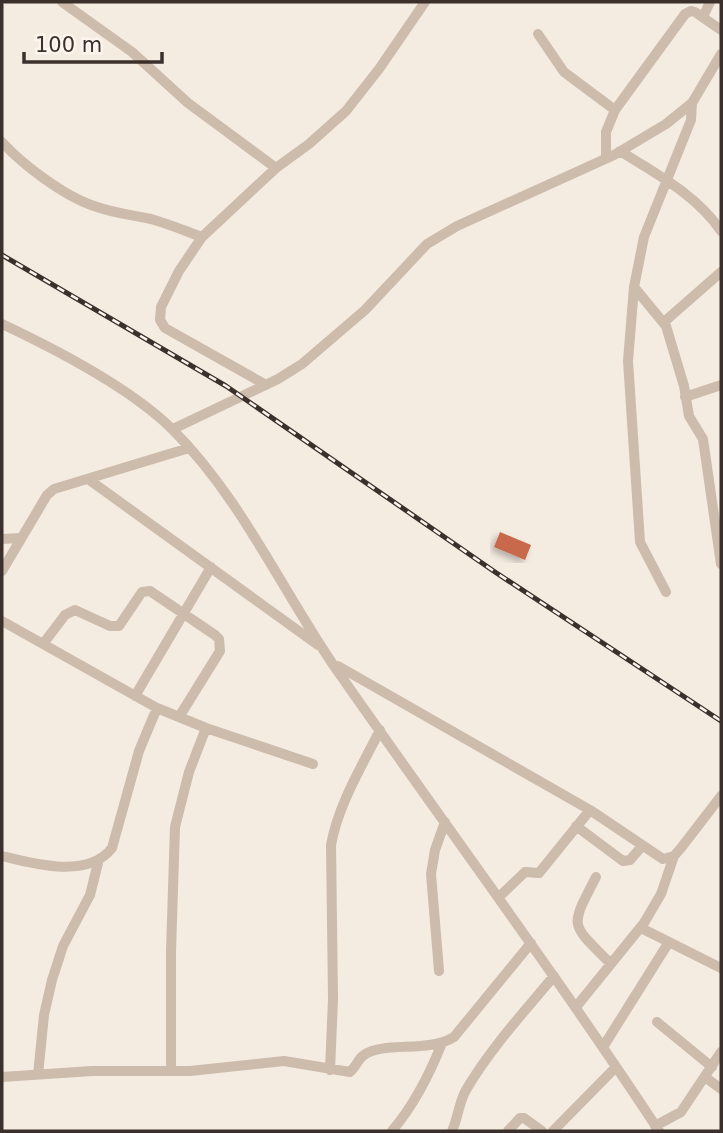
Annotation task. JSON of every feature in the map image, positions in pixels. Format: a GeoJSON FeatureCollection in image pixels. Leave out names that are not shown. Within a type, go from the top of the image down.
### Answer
{"type":"FeatureCollection","features":[{"type":"Feature","properties":{"kind":"street"},"geometry":{"type":"LineString","coordinates":[[62,2],[132,52],[188,103],[276,169]]}},
{"type":"Feature","properties":{"kind":"street"},"geometry":{"type":"LineString","coordinates":[[266,385],[165,328],[160,320],[161,307],[179,271],[202,237],[276,169],[346,111],[425,2]]}},
{"type":"Feature","properties":{"kind":"street"},"geometry":{"type":"LineString","coordinates":[[703,17],[710,2]]}},
{"type":"Feature","properties":{"kind":"street"},"geometry":{"type":"LineString","coordinates":[[606,158],[606,132],[615,110],[685,14],[691,11],[721,30]]}},
{"type":"Feature","properties":{"kind":"street"},"geometry":{"type":"LineString","coordinates":[[538,34],[564,72],[615,110]]}},
{"type":"Feature","properties":{"kind":"street"},"geometry":{"type":"LineString","coordinates":[[173,429],[266,385],[302,363],[365,310],[427,244],[457,226],[620,151],[666,124],[692,103],[721,54]]}},
{"type":"Feature","properties":{"kind":"street"},"geometry":{"type":"LineString","coordinates":[[666,592],[638,534],[628,361],[634,287],[644,237],[691,120],[692,103]]}},
{"type":"Feature","properties":{"kind":"street"},"geometry":{"type":"LineString","coordinates":[[2,142],[29,165],[79,200],[160,222],[202,237]]}},
{"type":"Feature","properties":{"kind":"street"},"geometry":{"type":"LineString","coordinates":[[620,151],[668,180],[695,203],[721,231]]}},
{"type":"Feature","properties":{"kind":"street"},"geometry":{"type":"LineString","coordinates":[[664,322],[721,272]]}},
{"type":"Feature","properties":{"kind":"street"},"geometry":{"type":"LineString","coordinates":[[634,287],[664,322],[681,373],[689,416],[703,439],[721,564]]}},
{"type":"Feature","properties":{"kind":"street"},"geometry":{"type":"LineString","coordinates":[[2,324],[130,395],[173,429],[189,448],[223,490],[333,663],[576,1007],[657,1129],[681,1112],[721,1052]]}},
{"type":"Feature","properties":{"kind":"street"},"geometry":{"type":"LineString","coordinates":[[685,397],[721,385]]}},
{"type":"Feature","properties":{"kind":"street"},"geometry":{"type":"LineString","coordinates":[[2,571],[47,495],[54,489],[189,448]]}},
{"type":"Feature","properties":{"kind":"street"},"geometry":{"type":"LineString","coordinates":[[88,479],[323,648]]}},
{"type":"Feature","properties":{"kind":"street"},"geometry":{"type":"LineString","coordinates":[[2,539],[20,538]]}},
{"type":"Feature","properties":{"kind":"street"},"geometry":{"type":"LineString","coordinates":[[135,696],[211,567]]}},
{"type":"Feature","properties":{"kind":"street"},"geometry":{"type":"LineString","coordinates":[[43,644],[65,615],[75,610],[110,626],[119,626],[142,592],[146,591],[215,635],[221,644],[220,651],[179,717]]}},
{"type":"Feature","properties":{"kind":"street"},"geometry":{"type":"LineString","coordinates":[[2,621],[157,708],[313,764]]}},
{"type":"Feature","properties":{"kind":"street"},"geometry":{"type":"LineString","coordinates":[[333,663],[590,810],[663,859],[674,856]]}},
{"type":"Feature","properties":{"kind":"street"},"geometry":{"type":"LineString","coordinates":[[2,856],[68,867],[80,866],[106,856],[112,848],[139,751],[157,708]]}},
{"type":"Feature","properties":{"kind":"street"},"geometry":{"type":"LineString","coordinates":[[171,1071],[175,827],[189,772],[205,727]]}},
{"type":"Feature","properties":{"kind":"street"},"geometry":{"type":"LineString","coordinates":[[330,1070],[333,999],[331,845],[352,786],[380,730]]}},
{"type":"Feature","properties":{"kind":"street"},"geometry":{"type":"LineString","coordinates":[[576,1007],[641,928],[662,894],[674,856],[721,796]]}},
{"type":"Feature","properties":{"kind":"street"},"geometry":{"type":"LineString","coordinates":[[499,897],[525,872],[539,873],[590,810]]}},
{"type":"Feature","properties":{"kind":"street"},"geometry":{"type":"LineString","coordinates":[[439,971],[431,874],[435,850],[445,822]]}},
{"type":"Feature","properties":{"kind":"street"},"geometry":{"type":"LineString","coordinates":[[576,827],[623,862],[630,860],[642,846]]}},
{"type":"Feature","properties":{"kind":"street"},"geometry":{"type":"LineString","coordinates":[[38,1074],[44,1014],[52,980],[63,946],[90,895],[99,859]]}},
{"type":"Feature","properties":{"kind":"street"},"geometry":{"type":"LineString","coordinates":[[596,877],[576,920],[585,939],[610,963]]}},
{"type":"Feature","properties":{"kind":"street"},"geometry":{"type":"LineString","coordinates":[[641,928],[721,968]]}},
{"type":"Feature","properties":{"kind":"street"},"geometry":{"type":"LineString","coordinates":[[603,1047],[669,942]]}},
{"type":"Feature","properties":{"kind":"street"},"geometry":{"type":"LineString","coordinates":[[2,1077],[92,1071],[171,1071],[253,1066],[285,1061],[350,1072],[361,1057],[373,1051],[442,1044],[454,1037],[531,943]]}},
{"type":"Feature","properties":{"kind":"street"},"geometry":{"type":"LineString","coordinates":[[452,1131],[464,1094],[471,1083],[499,1043],[554,976]]}},
{"type":"Feature","properties":{"kind":"street"},"geometry":{"type":"LineString","coordinates":[[657,1022],[708,1072],[721,1089]]}},
{"type":"Feature","properties":{"kind":"street"},"geometry":{"type":"LineString","coordinates":[[392,1131],[419,1092],[442,1044]]}},
{"type":"Feature","properties":{"kind":"street"},"geometry":{"type":"LineString","coordinates":[[553,1131],[617,1067]]}},
{"type":"Feature","properties":{"kind":"street"},"geometry":{"type":"LineString","coordinates":[[508,1131],[520,1118],[524,1118],[542,1131]]}},
{"type":"Feature","properties":{"kind":"building"},"geometry":{"type":"Polygon","coordinates":[[[500,532],[531,545],[525,560],[494,547],[500,532]]]}},
{"type":"Feature","properties":{"kind":"railway"},"geometry":{"type":"LineString","coordinates":[[2,255],[226,386],[495,572],[721,721]]}}]}
